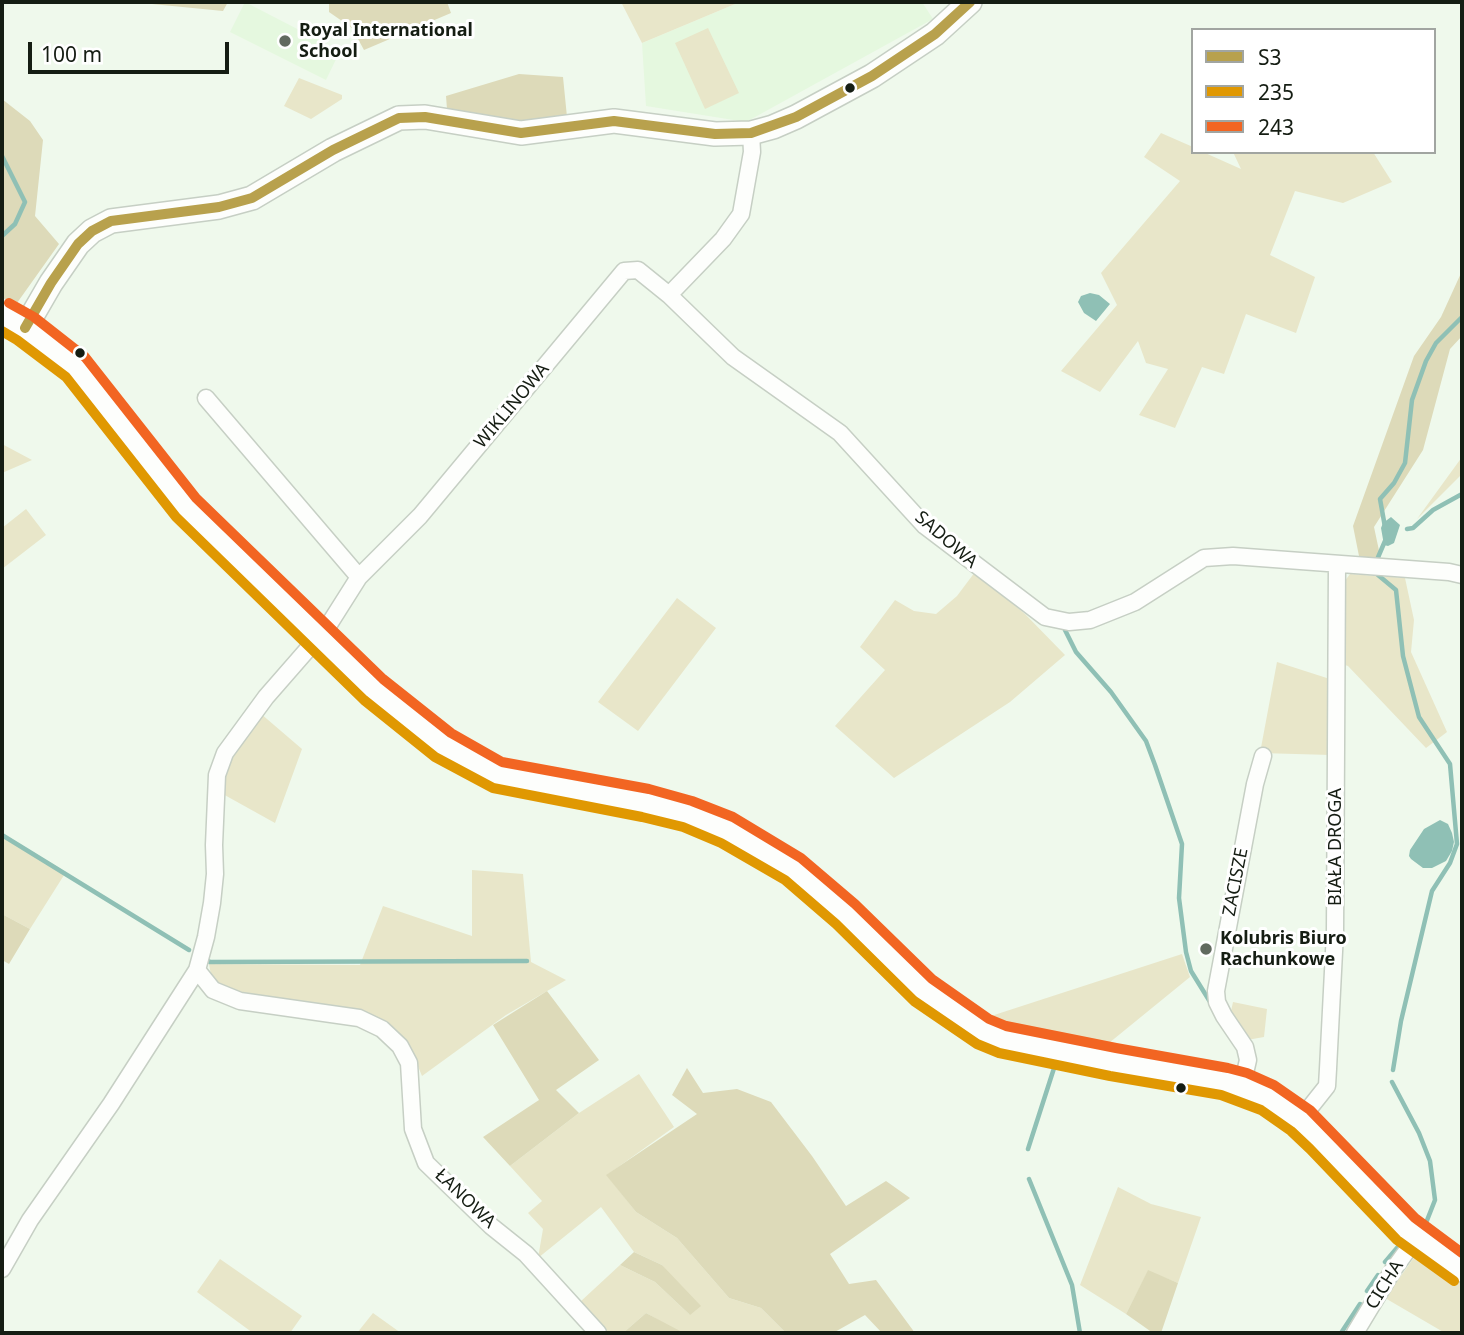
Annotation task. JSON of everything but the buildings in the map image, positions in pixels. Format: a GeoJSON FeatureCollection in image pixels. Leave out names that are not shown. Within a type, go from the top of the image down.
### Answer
{"type":"FeatureCollection","features":[{"type":"Feature","properties":{"kind":"street"},"geometry":{"type":"LineString","coordinates":[[25,328],[51,283],[78,244],[92,231],[111,221],[219,207],[252,198],[333,150],[399,118],[425,117],[521,133],[614,121],[715,134],[751,133],[796,117],[872,76],[935,34],[970,2]]}},
{"type":"Feature","properties":{"kind":"street"},"geometry":{"type":"LineString","coordinates":[[669,295],[723,239],[741,214],[752,152],[751,133]]}},
{"type":"Feature","properties":{"kind":"street","name":"WIKLINOWA"},"geometry":{"type":"LineString","coordinates":[[320,636],[359,577],[420,516],[624,271],[638,270],[669,295]]}},
{"type":"Feature","properties":{"kind":"street","name":"SADOWA"},"geometry":{"type":"LineString","coordinates":[[669,295],[733,357],[840,433],[925,526],[1045,617],[1069,622],[1090,620],[1135,602],[1204,558],[1233,556],[1462,575]]}},
{"type":"Feature","properties":{"kind":"street"},"geometry":{"type":"LineString","coordinates":[[2,315],[25,328],[75,367],[186,507],[386,700],[443,745],[497,775],[645,803],[687,814],[727,830],[793,869],[818,889],[923,990],[982,1031],[1002,1038],[1113,1062],[1242,1086],[1268,1098],[1300,1120],[1394,1217],[1462,1270]]}},
{"type":"Feature","properties":{"kind":"street"},"geometry":{"type":"LineString","coordinates":[[206,398],[359,577]]}},
{"type":"Feature","properties":{"kind":"street","name":"BIAŁA DROGA"},"geometry":{"type":"LineString","coordinates":[[1300,1120],[1327,1086],[1335,932],[1337,565]]}},
{"type":"Feature","properties":{"kind":"street"},"geometry":{"type":"LineString","coordinates":[[2,1269],[30,1220],[116,1096],[197,970],[212,903],[217,775],[225,753],[266,697],[320,636]]}},
{"type":"Feature","properties":{"kind":"street","name":"ZACISZE"},"geometry":{"type":"LineString","coordinates":[[1242,1086],[1248,1060],[1245,1047],[1224,1017],[1216,991],[1255,784],[1263,755]]}},
{"type":"Feature","properties":{"kind":"street","name":"ŁANOWA"},"geometry":{"type":"LineString","coordinates":[[197,970],[213,990],[240,1001],[359,1018],[382,1029],[400,1046],[409,1063],[414,1129],[426,1163],[491,1226],[526,1254],[598,1333]]}},
{"type":"Feature","properties":{"kind":"street","name":"CICHA"},"geometry":{"type":"LineString","coordinates":[[1355,1333],[1393,1270],[1417,1237]]}},
{"type":"Feature","properties":{"kind":"shaded area"},"geometry":{"type":"Polygon","coordinates":[[[228,2],[223,11],[152,4],[228,2]]]}},
{"type":"Feature","properties":{"kind":"shaded area","name":"Royal International School"},"geometry":{"type":"Polygon","coordinates":[[[245,2],[340,51],[326,80],[230,32],[245,2]]]}},
{"type":"Feature","properties":{"kind":"shaded area"},"geometry":{"type":"Polygon","coordinates":[[[329,2],[447,2],[451,13],[364,50],[352,28],[329,12],[329,2]]]}},
{"type":"Feature","properties":{"kind":"shaded area"},"geometry":{"type":"Polygon","coordinates":[[[621,2],[740,2],[642,43],[621,2]]]}},
{"type":"Feature","properties":{"kind":"shaded area"},"geometry":{"type":"Polygon","coordinates":[[[740,2],[922,2],[933,19],[746,122],[646,106],[642,43],[740,2]]]}},
{"type":"Feature","properties":{"kind":"shaded area"},"geometry":{"type":"Polygon","coordinates":[[[708,28],[739,93],[705,109],[675,43],[708,28]]]}},
{"type":"Feature","properties":{"kind":"shaded area"},"geometry":{"type":"Polygon","coordinates":[[[519,74],[563,77],[567,117],[511,121],[447,109],[446,96],[519,74]]]}},
{"type":"Feature","properties":{"kind":"shaded area"},"geometry":{"type":"Polygon","coordinates":[[[299,78],[342,95],[342,99],[311,119],[284,106],[299,78]]]}},
{"type":"Feature","properties":{"kind":"shaded area"},"geometry":{"type":"Polygon","coordinates":[[[2,99],[30,121],[43,140],[35,216],[59,244],[17,303],[2,298],[2,99]]]}},
{"type":"Feature","properties":{"kind":"shaded area"},"geometry":{"type":"Polygon","coordinates":[[[1161,133],[1191,146],[1191,154],[1207,154],[1241,169],[1234,154],[1374,154],[1392,182],[1343,203],[1295,191],[1270,255],[1315,277],[1296,333],[1246,314],[1224,374],[1202,367],[1175,428],[1139,415],[1168,369],[1146,363],[1138,341],[1100,392],[1061,371],[1117,305],[1101,273],[1180,181],[1144,157],[1161,133]]]}},
{"type":"Feature","properties":{"kind":"shaded area"},"geometry":{"type":"Polygon","coordinates":[[[1462,271],[1462,336],[1450,349],[1423,450],[1374,527],[1381,560],[1360,561],[1353,526],[1414,356],[1441,317],[1462,271]]]}},
{"type":"Feature","properties":{"kind":"shaded area"},"geometry":{"type":"Polygon","coordinates":[[[2,444],[32,460],[2,473],[2,444]]]}},
{"type":"Feature","properties":{"kind":"shaded area"},"geometry":{"type":"Polygon","coordinates":[[[1462,457],[1462,474],[1417,519],[1462,457]]]}},
{"type":"Feature","properties":{"kind":"shaded area"},"geometry":{"type":"Polygon","coordinates":[[[26,509],[46,535],[2,569],[2,528],[26,509]]]}},
{"type":"Feature","properties":{"kind":"shaded area"},"geometry":{"type":"Polygon","coordinates":[[[975,572],[1025,614],[1065,655],[1010,702],[894,778],[835,726],[885,670],[860,647],[895,600],[914,611],[936,614],[957,596],[975,572]]]}},
{"type":"Feature","properties":{"kind":"shaded area"},"geometry":{"type":"Polygon","coordinates":[[[1350,574],[1405,578],[1414,620],[1411,652],[1447,732],[1426,748],[1348,666],[1342,664],[1344,582],[1350,574]]]}},
{"type":"Feature","properties":{"kind":"shaded area"},"geometry":{"type":"Polygon","coordinates":[[[677,598],[716,628],[638,731],[598,702],[677,598]]]}},
{"type":"Feature","properties":{"kind":"shaded area"},"geometry":{"type":"Polygon","coordinates":[[[1277,662],[1333,680],[1331,755],[1260,753],[1277,662]]]}},
{"type":"Feature","properties":{"kind":"shaded area"},"geometry":{"type":"Polygon","coordinates":[[[260,713],[302,749],[275,823],[221,793],[236,750],[260,713]]]}},
{"type":"Feature","properties":{"kind":"shaded area"},"geometry":{"type":"Polygon","coordinates":[[[2,833],[66,872],[30,929],[2,914],[2,833]]]}},
{"type":"Feature","properties":{"kind":"shaded area"},"geometry":{"type":"Polygon","coordinates":[[[472,870],[523,874],[531,962],[566,980],[506,1015],[422,1076],[408,1042],[397,1033],[240,997],[221,987],[211,975],[209,964],[360,965],[383,906],[472,936],[472,870]]]}},
{"type":"Feature","properties":{"kind":"shaded area"},"geometry":{"type":"Polygon","coordinates":[[[2,914],[30,929],[9,964],[2,960],[2,914]]]}},
{"type":"Feature","properties":{"kind":"shaded area"},"geometry":{"type":"Polygon","coordinates":[[[1182,954],[1190,977],[1109,1043],[1024,1031],[988,1017],[1182,954]]]}},
{"type":"Feature","properties":{"kind":"shaded area"},"geometry":{"type":"Polygon","coordinates":[[[547,991],[599,1060],[556,1090],[579,1113],[510,1166],[483,1137],[539,1100],[493,1025],[547,991]]]}},
{"type":"Feature","properties":{"kind":"shaded area"},"geometry":{"type":"Polygon","coordinates":[[[1233,1002],[1267,1009],[1264,1037],[1247,1040],[1230,1016],[1233,1002]]]}},
{"type":"Feature","properties":{"kind":"shaded area"},"geometry":{"type":"Polygon","coordinates":[[[687,1068],[703,1093],[737,1089],[771,1102],[846,1206],[886,1181],[910,1198],[830,1254],[849,1284],[876,1280],[915,1333],[882,1333],[865,1315],[833,1333],[786,1333],[761,1308],[729,1298],[677,1238],[636,1212],[606,1175],[697,1114],[672,1095],[687,1068]]]}},
{"type":"Feature","properties":{"kind":"shaded area"},"geometry":{"type":"Polygon","coordinates":[[[639,1074],[674,1127],[607,1175],[636,1212],[677,1238],[729,1298],[761,1308],[786,1333],[681,1333],[646,1313],[623,1333],[606,1333],[580,1302],[620,1265],[655,1282],[690,1315],[662,1265],[634,1252],[601,1207],[538,1258],[543,1229],[528,1213],[542,1201],[510,1166],[579,1113],[639,1074]]]}},
{"type":"Feature","properties":{"kind":"shaded area"},"geometry":{"type":"Polygon","coordinates":[[[1118,1187],[1151,1204],[1201,1217],[1178,1283],[1148,1271],[1126,1314],[1080,1285],[1118,1187]]]}},
{"type":"Feature","properties":{"kind":"shaded area"},"geometry":{"type":"Polygon","coordinates":[[[634,1252],[662,1265],[701,1306],[690,1315],[655,1282],[620,1265],[634,1252]]]}},
{"type":"Feature","properties":{"kind":"shaded area"},"geometry":{"type":"Polygon","coordinates":[[[1418,1252],[1462,1284],[1462,1333],[1445,1333],[1385,1298],[1418,1252]]]}},
{"type":"Feature","properties":{"kind":"shaded area"},"geometry":{"type":"Polygon","coordinates":[[[220,1259],[302,1316],[290,1333],[253,1333],[197,1292],[220,1259]]]}},
{"type":"Feature","properties":{"kind":"shaded area"},"geometry":{"type":"Polygon","coordinates":[[[1148,1270],[1178,1283],[1161,1333],[1153,1333],[1126,1314],[1148,1270]]]}},
{"type":"Feature","properties":{"kind":"shaded area"},"geometry":{"type":"Polygon","coordinates":[[[373,1313],[401,1333],[357,1333],[373,1313]]]}},
{"type":"Feature","properties":{"kind":"shaded area"},"geometry":{"type":"Polygon","coordinates":[[[646,1313],[682,1332],[623,1333],[646,1313]]]}},
{"type":"Feature","properties":{"kind":"water"},"geometry":{"type":"Polygon","coordinates":[[[1090,293],[1099,295],[1110,304],[1096,321],[1084,313],[1078,302],[1081,296],[1090,293]]]}},
{"type":"Feature","properties":{"kind":"water"},"geometry":{"type":"Polygon","coordinates":[[[1391,517],[1400,525],[1394,543],[1388,546],[1384,545],[1381,528],[1391,517]]]}},
{"type":"Feature","properties":{"kind":"water"},"geometry":{"type":"Polygon","coordinates":[[[1440,820],[1448,824],[1452,833],[1452,851],[1446,861],[1432,868],[1423,868],[1411,859],[1410,850],[1424,829],[1440,820]]]}},
{"type":"Feature","properties":{"kind":"waterway"},"geometry":{"type":"LineString","coordinates":[[2,156],[25,202],[15,224],[2,236]]}},
{"type":"Feature","properties":{"kind":"waterway"},"geometry":{"type":"LineString","coordinates":[[1385,527],[1380,499],[1394,483],[1405,463],[1412,400],[1426,361],[1436,343],[1462,317]]}},
{"type":"Feature","properties":{"kind":"waterway"},"geometry":{"type":"LineString","coordinates":[[1407,529],[1413,528],[1433,510],[1462,494]]}},
{"type":"Feature","properties":{"kind":"waterway"},"geometry":{"type":"LineString","coordinates":[[1376,562],[1385,541]]}},
{"type":"Feature","properties":{"kind":"waterway"},"geometry":{"type":"LineString","coordinates":[[1377,570],[1378,575],[1396,590],[1403,656],[1419,717],[1450,764],[1457,844],[1450,863],[1432,891],[1401,1021],[1393,1070]]}},
{"type":"Feature","properties":{"kind":"waterway"},"geometry":{"type":"LineString","coordinates":[[1065,630],[1076,652],[1111,692],[1146,741],[1182,844],[1179,898],[1186,952],[1191,971],[1212,1005]]}},
{"type":"Feature","properties":{"kind":"waterway"},"geometry":{"type":"LineString","coordinates":[[2,835],[189,950]]}},
{"type":"Feature","properties":{"kind":"waterway"},"geometry":{"type":"LineString","coordinates":[[205,959],[210,962],[527,961]]}},
{"type":"Feature","properties":{"kind":"waterway"},"geometry":{"type":"LineString","coordinates":[[1060,1041],[1060,1038],[1239,1069]]}},
{"type":"Feature","properties":{"kind":"waterway"},"geometry":{"type":"LineString","coordinates":[[1028,1149],[1056,1062]]}},
{"type":"Feature","properties":{"kind":"waterway"},"geometry":{"type":"LineString","coordinates":[[1392,1082],[1419,1133],[1430,1161],[1435,1200],[1424,1228]]}},
{"type":"Feature","properties":{"kind":"waterway"},"geometry":{"type":"LineString","coordinates":[[1029,1179],[1072,1285],[1080,1333]]}},
{"type":"Feature","properties":{"kind":"waterway"},"geometry":{"type":"LineString","coordinates":[[1385,1262],[1402,1242]]}},
{"type":"Feature","properties":{"kind":"waterway"},"geometry":{"type":"LineString","coordinates":[[1367,1291],[1378,1275]]}},
{"type":"Feature","properties":{"kind":"waterway"},"geometry":{"type":"LineString","coordinates":[[1341,1333],[1360,1304]]}},
{"type":"Feature","properties":{"kind":"transit line","name":"S3"},"geometry":{"type":"LineString","coordinates":[[25,328],[51,283],[78,244],[92,231],[111,221],[219,207],[252,198],[333,150],[399,118],[425,117],[521,133],[614,121],[715,134],[751,133],[796,117],[872,76],[935,34],[970,2]]}},
{"type":"Feature","properties":{"kind":"transit line","name":"243"},"geometry":{"type":"LineString","coordinates":[[9,303],[34,317],[85,357],[196,498],[383,679],[451,733],[502,762],[649,789],[692,801],[733,817],[801,858],[855,904],[932,979],[989,1019],[1006,1026],[1228,1068],[1274,1085],[1310,1110],[1415,1218],[1462,1253]]}},
{"type":"Feature","properties":{"kind":"transit line","name":"235"},"geometry":{"type":"LineString","coordinates":[[2,331],[66,377],[176,517],[364,700],[435,757],[493,788],[642,817],[683,827],[721,843],[785,880],[836,924],[914,1001],[977,1044],[999,1053],[1221,1095],[1261,1110],[1291,1131],[1310,1149],[1397,1240],[1454,1281]]}},
{"type":"Feature","properties":{"kind":"place","name":"Royal International School"},"geometry":{"type":"Point","coordinates":[285,41]}},
{"type":"Feature","properties":{"kind":"place","name":"Kolubris Biuro Rachunkowe"},"geometry":{"type":"Point","coordinates":[1206,949]}}]}
